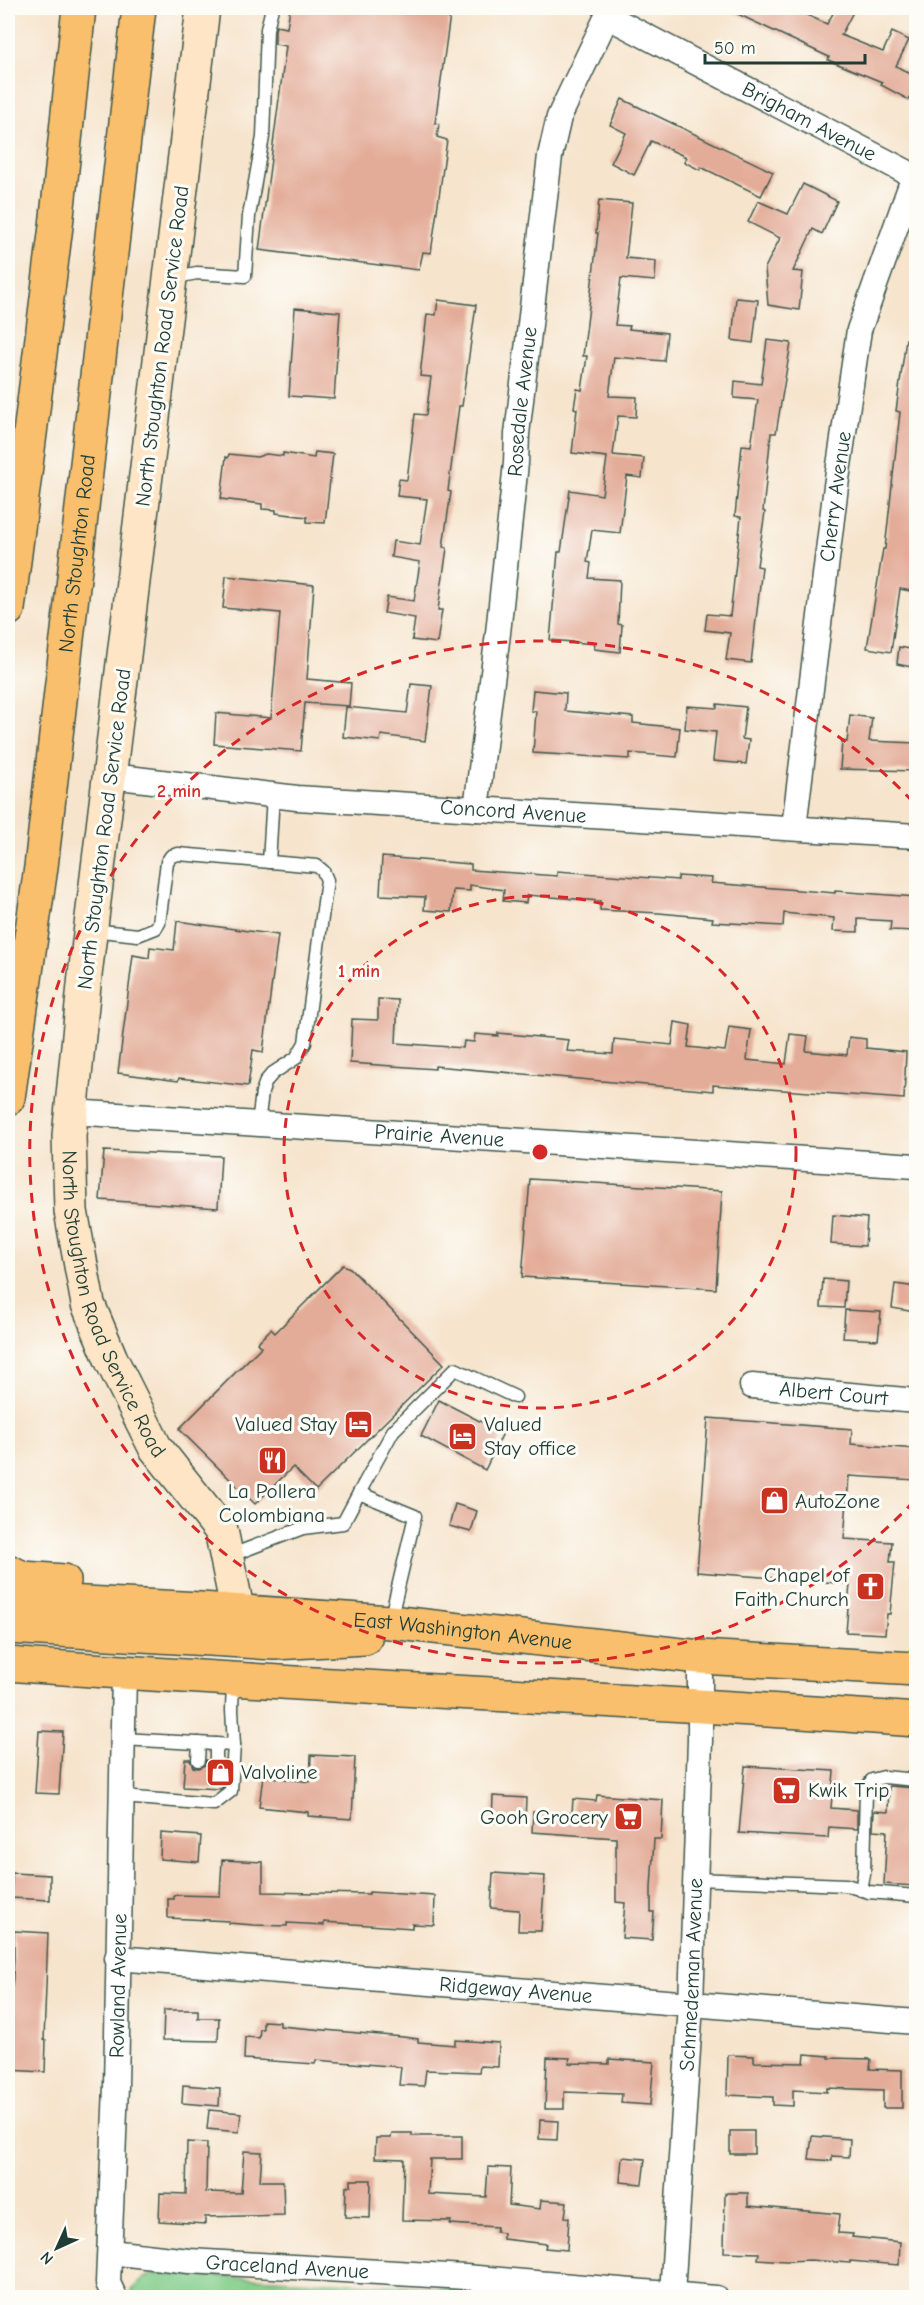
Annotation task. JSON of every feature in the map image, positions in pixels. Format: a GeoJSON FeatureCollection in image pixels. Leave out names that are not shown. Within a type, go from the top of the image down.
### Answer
{"type":"FeatureCollection","features":[{"type":"Feature","properties":{"kind":"main road"},"geometry":{"type":"LineString","coordinates":[[8,609],[56,226],[79,8]]}},
{"type":"Feature","properties":{"kind":"main road","name":"North Stoughton Road"},"geometry":{"type":"LineString","coordinates":[[8,1098],[41,867],[139,8]]}},
{"type":"Feature","properties":{"kind":"main road"},"geometry":{"type":"LineString","coordinates":[[8,1571],[23,1578],[184,1590],[201,1608]]}},
{"type":"Feature","properties":{"kind":"main road","name":"East Washington Avenue"},"geometry":{"type":"LineString","coordinates":[[8,1599],[201,1608],[238,1613],[390,1622],[700,1657],[916,1669]]}},
{"type":"Feature","properties":{"kind":"main road"},"geometry":{"type":"LineString","coordinates":[[8,1628],[274,1643],[367,1638],[390,1622]]}},
{"type":"Feature","properties":{"kind":"main road"},"geometry":{"type":"LineString","coordinates":[[8,1664],[124,1673],[700,1705],[916,1720]]}},
{"type":"Feature","properties":{"kind":"street","name":"North Stoughton Road Service Road"},"geometry":{"type":"LineString","coordinates":[[203,8],[91,930],[69,1136],[71,1211],[88,1304],[111,1359],[155,1447],[221,1530],[238,1613]]}},
{"type":"Feature","properties":{"kind":"street","name":"Brigham Avenue"},"geometry":{"type":"LineString","coordinates":[[609,12],[915,176]]}},
{"type":"Feature","properties":{"kind":"street","name":"Rosedale Avenue"},"geometry":{"type":"LineString","coordinates":[[476,809],[498,633],[517,434],[550,156],[559,117],[609,12]]}},
{"type":"Feature","properties":{"kind":"street","name":"Cherry Avenue"},"geometry":{"type":"LineString","coordinates":[[794,827],[836,486],[859,330],[915,176]]}},
{"type":"Feature","properties":{"kind":"street","name":"Concord Avenue"},"geometry":{"type":"LineString","coordinates":[[111,776],[273,795],[916,836]]}},
{"type":"Feature","properties":{"kind":"street","name":"Prairie Avenue"},"geometry":{"type":"LineString","coordinates":[[71,1112],[916,1166]]}},
{"type":"Feature","properties":{"kind":"street","name":"Albert Court"},"geometry":{"type":"LineString","coordinates":[[752,1386],[916,1401]]}},
{"type":"Feature","properties":{"kind":"street","name":"Schmedeman Avenue"},"geometry":{"type":"LineString","coordinates":[[672,2294],[691,2004],[700,1657]]}},
{"type":"Feature","properties":{"kind":"street","name":"Rowland Avenue"},"geometry":{"type":"LineString","coordinates":[[115,2298],[108,2283],[116,2086],[124,1673]]}},
{"type":"Feature","properties":{"kind":"street","name":"Ridgeway Avenue"},"geometry":{"type":"LineString","coordinates":[[117,1958],[916,2022]]}},
{"type":"Feature","properties":{"kind":"street","name":"Graceland Avenue"},"geometry":{"type":"LineString","coordinates":[[110,2252],[189,2261],[465,2277],[716,2298]]}},
{"type":"Feature","properties":{"kind":"lane"},"geometry":{"type":"LineString","coordinates":[[170,278],[197,273],[245,276],[249,216],[263,137],[267,29],[272,8]]}},
{"type":"Feature","properties":{"kind":"lane"},"geometry":{"type":"LineString","coordinates":[[269,862],[273,795]]}},
{"type":"Feature","properties":{"kind":"lane"},"geometry":{"type":"LineString","coordinates":[[91,930],[138,935],[156,928],[159,923],[167,861],[171,856],[178,854],[316,866],[323,871],[327,880],[305,1043],[296,1058],[273,1073],[266,1081],[262,1092],[258,1124]]}},
{"type":"Feature","properties":{"kind":"lane"},"geometry":{"type":"LineString","coordinates":[[228,1557],[303,1528],[343,1523],[393,1431],[455,1369],[515,1397]]}},
{"type":"Feature","properties":{"kind":"lane"},"geometry":{"type":"LineString","coordinates":[[359,1493],[415,1516],[390,1622]]}},
{"type":"Feature","properties":{"kind":"lane"},"geometry":{"type":"LineString","coordinates":[[121,1797],[214,1803],[231,1791],[234,1745],[231,1710],[233,1679]]}},
{"type":"Feature","properties":{"kind":"lane"},"geometry":{"type":"LineString","coordinates":[[122,1739],[234,1745]]}},
{"type":"Feature","properties":{"kind":"lane"},"geometry":{"type":"LineString","coordinates":[[198,1760],[199,1743]]}},
{"type":"Feature","properties":{"kind":"lane"},"geometry":{"type":"LineString","coordinates":[[216,1744],[216,1761]]}},
{"type":"Feature","properties":{"kind":"lane"},"geometry":{"type":"LineString","coordinates":[[861,1890],[864,1874],[866,1789],[872,1780],[884,1777],[916,1780]]}},
{"type":"Feature","properties":{"kind":"lane"},"geometry":{"type":"LineString","coordinates":[[197,1802],[198,1788]]}},
{"type":"Feature","properties":{"kind":"lane"},"geometry":{"type":"LineString","coordinates":[[214,1803],[215,1789]]}},
{"type":"Feature","properties":{"kind":"lane"},"geometry":{"type":"LineString","coordinates":[[695,1879],[846,1885],[861,1890],[916,1896]]}},
{"type":"Feature","properties":{"kind":"green space"},"geometry":{"type":"Polygon","coordinates":[[[160,2273],[611,2297],[133,2298],[132,2291],[140,2281],[160,2273]]]}},
{"type":"Feature","properties":{"kind":"building"},"geometry":{"type":"Polygon","coordinates":[[[290,8],[451,8],[435,123],[439,124],[437,137],[447,140],[431,253],[423,252],[419,270],[259,250],[286,46],[275,44],[275,30],[276,26],[287,28],[290,8]]]}},
{"type":"Feature","properties":{"kind":"building"},"geometry":{"type":"Polygon","coordinates":[[[725,8],[791,8],[827,24],[836,8],[855,8],[841,35],[883,52],[892,32],[909,40],[896,66],[916,77],[916,86],[909,100],[881,85],[882,82],[828,60],[829,57],[725,8]]]}},
{"type":"Feature","properties":{"kind":"building"},"geometry":{"type":"Polygon","coordinates":[[[622,99],[773,172],[761,196],[701,167],[700,170],[684,162],[686,157],[651,141],[634,175],[611,163],[626,133],[610,125],[622,99]]]}},
{"type":"Feature","properties":{"kind":"building"},"geometry":{"type":"Polygon","coordinates":[[[803,184],[837,201],[822,234],[813,229],[793,271],[803,272],[799,310],[768,305],[765,268],[780,238],[748,222],[758,201],[788,214],[803,184]]]}},
{"type":"Feature","properties":{"kind":"building"},"geometry":{"type":"Polygon","coordinates":[[[599,200],[632,203],[626,258],[656,261],[655,281],[621,278],[615,325],[630,326],[629,329],[667,333],[664,361],[614,357],[609,396],[637,397],[636,417],[618,416],[613,455],[644,458],[642,478],[627,476],[620,533],[592,530],[587,562],[591,563],[589,578],[620,580],[618,624],[622,625],[620,652],[594,649],[595,644],[550,640],[558,552],[561,552],[570,490],[602,495],[607,457],[572,453],[577,409],[574,408],[577,389],[582,390],[587,356],[583,356],[598,233],[596,233],[599,200]]]}},
{"type":"Feature","properties":{"kind":"building"},"geometry":{"type":"Polygon","coordinates":[[[736,298],[758,300],[753,343],[732,340],[736,298]]]}},
{"type":"Feature","properties":{"kind":"building"},"geometry":{"type":"Polygon","coordinates":[[[438,300],[476,305],[448,491],[451,492],[443,547],[447,548],[438,610],[442,610],[437,643],[412,640],[415,618],[384,613],[387,597],[414,601],[420,562],[391,557],[393,541],[420,545],[427,499],[397,496],[399,479],[407,480],[415,414],[426,415],[431,377],[420,376],[427,314],[436,315],[438,300]]]}},
{"type":"Feature","properties":{"kind":"building"},"geometry":{"type":"Polygon","coordinates":[[[295,308],[340,312],[334,399],[289,396],[295,308]]]}},
{"type":"Feature","properties":{"kind":"building"},"geometry":{"type":"Polygon","coordinates":[[[906,339],[916,340],[916,592],[900,589],[891,652],[867,648],[883,549],[885,549],[900,412],[896,411],[906,339]]]}},
{"type":"Feature","properties":{"kind":"building"},"geometry":{"type":"Polygon","coordinates":[[[767,340],[791,343],[776,433],[771,433],[763,511],[765,512],[757,566],[762,567],[751,663],[726,660],[730,633],[705,630],[707,614],[730,616],[741,517],[735,516],[742,445],[751,446],[758,400],[734,398],[735,381],[761,384],[767,340]]]}},
{"type":"Feature","properties":{"kind":"building"},"geometry":{"type":"Polygon","coordinates":[[[315,452],[333,454],[325,523],[307,522],[307,517],[262,509],[262,504],[221,499],[226,457],[228,458],[229,454],[257,457],[266,454],[283,456],[283,453],[314,458],[315,452]]]}},
{"type":"Feature","properties":{"kind":"building"},"geometry":{"type":"Polygon","coordinates":[[[226,576],[314,585],[307,679],[351,683],[349,706],[305,703],[301,751],[214,744],[216,713],[271,718],[280,613],[223,608],[226,576]]]}},
{"type":"Feature","properties":{"kind":"building"},"geometry":{"type":"Polygon","coordinates":[[[899,647],[916,650],[916,668],[897,664],[899,647]]]}},
{"type":"Feature","properties":{"kind":"building"},"geometry":{"type":"Polygon","coordinates":[[[411,684],[432,686],[425,741],[381,735],[380,741],[343,737],[346,707],[407,713],[411,684]]]}},
{"type":"Feature","properties":{"kind":"building"},"geometry":{"type":"Polygon","coordinates":[[[533,690],[566,693],[565,711],[633,717],[633,723],[680,728],[677,757],[630,753],[630,759],[533,753],[536,711],[531,711],[533,690]]]}},
{"type":"Feature","properties":{"kind":"building"},"geometry":{"type":"Polygon","coordinates":[[[717,704],[746,707],[742,739],[749,740],[746,764],[713,761],[716,732],[685,729],[687,706],[717,708],[717,704]]]}},
{"type":"Feature","properties":{"kind":"building"},"geometry":{"type":"Polygon","coordinates":[[[850,715],[872,718],[869,741],[916,743],[916,771],[840,769],[842,741],[847,742],[850,715]]]}},
{"type":"Feature","properties":{"kind":"building"},"geometry":{"type":"Polygon","coordinates":[[[382,857],[471,864],[471,870],[557,876],[557,871],[678,880],[678,876],[712,878],[711,883],[916,897],[916,931],[890,930],[891,921],[858,919],[858,932],[833,931],[834,918],[784,913],[783,926],[712,922],[713,918],[600,910],[600,901],[527,895],[526,903],[503,901],[504,890],[470,885],[470,891],[453,890],[451,912],[424,910],[425,897],[380,895],[382,857]]]}},
{"type":"Feature","properties":{"kind":"building"},"geometry":{"type":"Polygon","coordinates":[[[177,921],[278,935],[263,1052],[253,1050],[248,1086],[179,1078],[178,1081],[118,1073],[133,955],[149,958],[150,947],[174,950],[177,921]]]}},
{"type":"Feature","properties":{"kind":"building"},"geometry":{"type":"Polygon","coordinates":[[[378,999],[398,1000],[396,1043],[463,1048],[464,1041],[474,1042],[475,1034],[498,1036],[498,1033],[569,1040],[567,1051],[613,1054],[614,1039],[672,1045],[675,1022],[691,1025],[688,1047],[725,1051],[729,1027],[751,1030],[747,1060],[786,1064],[790,1034],[808,1036],[806,1051],[847,1055],[849,1037],[866,1039],[866,1048],[906,1052],[904,1099],[713,1085],[713,1091],[435,1066],[435,1069],[350,1063],[352,1019],[378,1020],[378,999]]]}},
{"type":"Feature","properties":{"kind":"building"},"geometry":{"type":"Polygon","coordinates":[[[104,1151],[221,1156],[218,1208],[100,1200],[104,1151]]]}},
{"type":"Feature","properties":{"kind":"building"},"geometry":{"type":"Polygon","coordinates":[[[530,1179],[722,1191],[716,1289],[522,1277],[530,1179]]]}},
{"type":"Feature","properties":{"kind":"building"},"geometry":{"type":"Polygon","coordinates":[[[833,1215],[867,1218],[865,1246],[831,1244],[833,1215]]]}},
{"type":"Feature","properties":{"kind":"building"},"geometry":{"type":"Polygon","coordinates":[[[343,1265],[350,1268],[444,1364],[316,1490],[293,1467],[255,1504],[179,1429],[261,1347],[257,1343],[271,1329],[275,1333],[343,1265]]]}},
{"type":"Feature","properties":{"kind":"building"},"geometry":{"type":"Polygon","coordinates":[[[823,1279],[846,1281],[844,1308],[821,1307],[823,1279]]]}},
{"type":"Feature","properties":{"kind":"building"},"geometry":{"type":"Polygon","coordinates":[[[895,1284],[916,1287],[915,1312],[892,1308],[895,1284]]]}},
{"type":"Feature","properties":{"kind":"building"},"geometry":{"type":"Polygon","coordinates":[[[845,1310],[881,1312],[878,1340],[843,1338],[845,1310]]]}},
{"type":"Feature","properties":{"kind":"building"},"geometry":{"type":"Polygon","coordinates":[[[439,1400],[503,1433],[485,1470],[421,1436],[439,1400]]]}},
{"type":"Feature","properties":{"kind":"building","name":"AutoZone"},"geometry":{"type":"Polygon","coordinates":[[[708,1418],[852,1429],[851,1444],[916,1449],[916,1480],[849,1476],[844,1539],[892,1542],[890,1562],[895,1562],[890,1614],[887,1614],[885,1634],[846,1632],[850,1584],[697,1572],[708,1418]]]}},
{"type":"Feature","properties":{"kind":"building"},"geometry":{"type":"Polygon","coordinates":[[[455,1504],[477,1511],[471,1532],[449,1526],[455,1504]]]}},
{"type":"Feature","properties":{"kind":"building"},"geometry":{"type":"Polygon","coordinates":[[[39,1731],[63,1732],[59,1794],[35,1793],[39,1731]]]}},
{"type":"Feature","properties":{"kind":"building"},"geometry":{"type":"Polygon","coordinates":[[[311,1755],[355,1757],[352,1819],[308,1816],[308,1812],[259,1807],[263,1776],[310,1782],[311,1755]]]}},
{"type":"Feature","properties":{"kind":"building"},"geometry":{"type":"Polygon","coordinates":[[[185,1759],[190,1759],[193,1767],[198,1768],[205,1765],[206,1760],[211,1768],[220,1768],[225,1761],[223,1787],[220,1789],[183,1787],[185,1759]]]}},
{"type":"Feature","properties":{"kind":"building","name":"Kwik Trip"},"geometry":{"type":"Polygon","coordinates":[[[745,1766],[834,1771],[831,1808],[857,1810],[857,1829],[829,1827],[828,1838],[739,1833],[745,1766]]]}},
{"type":"Feature","properties":{"kind":"building","name":"Kwik Trip"},"geometry":{"type":"Polygon","coordinates":[[[889,1786],[916,1788],[916,1886],[884,1884],[887,1831],[873,1830],[874,1811],[888,1812],[889,1786]]]}},
{"type":"Feature","properties":{"kind":"building"},"geometry":{"type":"Polygon","coordinates":[[[597,1795],[663,1800],[661,1839],[654,1839],[651,1888],[651,1912],[654,1912],[652,1940],[622,1938],[625,1903],[616,1902],[616,1838],[532,1832],[533,1812],[572,1813],[573,1799],[596,1801],[597,1795]]]}},
{"type":"Feature","properties":{"kind":"building"},"geometry":{"type":"Polygon","coordinates":[[[493,1796],[526,1798],[525,1823],[492,1822],[493,1796]]]}},
{"type":"Feature","properties":{"kind":"building"},"geometry":{"type":"Polygon","coordinates":[[[161,1833],[201,1836],[199,1862],[160,1859],[161,1833]]]}},
{"type":"Feature","properties":{"kind":"building"},"geometry":{"type":"Polygon","coordinates":[[[222,1860],[263,1862],[263,1892],[369,1894],[369,1892],[435,1896],[434,1925],[412,1924],[412,1928],[324,1922],[324,1925],[287,1923],[287,1926],[168,1918],[168,1899],[174,1899],[174,1895],[220,1896],[222,1860]]]}},
{"type":"Feature","properties":{"kind":"building"},"geometry":{"type":"Polygon","coordinates":[[[12,1873],[50,1875],[50,1900],[11,1898],[12,1873]]]}},
{"type":"Feature","properties":{"kind":"building"},"geometry":{"type":"Polygon","coordinates":[[[493,1873],[545,1876],[541,1931],[518,1931],[519,1910],[491,1908],[493,1873]]]}},
{"type":"Feature","properties":{"kind":"building"},"geometry":{"type":"Polygon","coordinates":[[[14,1931],[48,1933],[45,2072],[8,2070],[14,1931]]]}},
{"type":"Feature","properties":{"kind":"building"},"geometry":{"type":"Polygon","coordinates":[[[164,2010],[198,2010],[198,2018],[219,2018],[218,2041],[163,2040],[164,2010]]]}},
{"type":"Feature","properties":{"kind":"building"},"geometry":{"type":"Polygon","coordinates":[[[263,2021],[280,2022],[280,2026],[418,2039],[418,2042],[455,2045],[455,2040],[499,2043],[498,2067],[480,2066],[479,2072],[426,2070],[424,2086],[399,2085],[401,2067],[316,2060],[315,2064],[244,2059],[245,2037],[259,2038],[260,2029],[263,2029],[263,2021]]]}},
{"type":"Feature","properties":{"kind":"building"},"geometry":{"type":"Polygon","coordinates":[[[805,2054],[829,2056],[829,2058],[871,2059],[870,2069],[902,2070],[902,2108],[883,2108],[883,2090],[827,2088],[827,2092],[793,2090],[793,2106],[773,2105],[773,2097],[727,2095],[728,2055],[754,2056],[754,2062],[804,2063],[805,2054]]]}},
{"type":"Feature","properties":{"kind":"building"},"geometry":{"type":"Polygon","coordinates":[[[547,2057],[570,2058],[569,2063],[609,2064],[609,2059],[654,2062],[650,2105],[621,2103],[622,2094],[564,2092],[564,2109],[545,2109],[547,2057]]]}},
{"type":"Feature","properties":{"kind":"building"},"geometry":{"type":"Polygon","coordinates":[[[183,2085],[220,2088],[219,2106],[182,2103],[183,2085]]]}},
{"type":"Feature","properties":{"kind":"building"},"geometry":{"type":"Polygon","coordinates":[[[209,2110],[241,2113],[239,2132],[207,2129],[209,2110]]]}},
{"type":"Feature","properties":{"kind":"building"},"geometry":{"type":"Polygon","coordinates":[[[540,2120],[558,2121],[557,2140],[539,2139],[540,2120]]]}},
{"type":"Feature","properties":{"kind":"building"},"geometry":{"type":"Polygon","coordinates":[[[730,2131],[754,2131],[754,2154],[730,2154],[730,2131]]]}},
{"type":"Feature","properties":{"kind":"building"},"geometry":{"type":"Polygon","coordinates":[[[392,2133],[412,2133],[412,2136],[462,2136],[462,2159],[430,2159],[428,2194],[486,2197],[488,2167],[511,2168],[509,2205],[540,2209],[541,2200],[567,2202],[565,2217],[569,2218],[567,2250],[545,2248],[546,2244],[503,2239],[503,2233],[496,2232],[497,2227],[450,2224],[451,2221],[402,2220],[404,2159],[375,2158],[376,2138],[391,2138],[392,2133]]]}},
{"type":"Feature","properties":{"kind":"building"},"geometry":{"type":"Polygon","coordinates":[[[812,2136],[850,2139],[849,2157],[832,2156],[832,2161],[809,2159],[812,2136]]]}},
{"type":"Feature","properties":{"kind":"building"},"geometry":{"type":"Polygon","coordinates":[[[187,2142],[207,2143],[206,2192],[241,2193],[244,2151],[262,2152],[260,2181],[283,2181],[284,2215],[205,2217],[205,2224],[159,2221],[160,2193],[186,2194],[187,2142]]]}},
{"type":"Feature","properties":{"kind":"building"},"geometry":{"type":"Polygon","coordinates":[[[622,2157],[645,2159],[642,2184],[620,2182],[622,2157]]]}},
{"type":"Feature","properties":{"kind":"building"},"geometry":{"type":"Polygon","coordinates":[[[351,2180],[371,2180],[370,2218],[345,2217],[346,2186],[351,2186],[351,2180]]]}},
{"type":"Feature","properties":{"kind":"building"},"geometry":{"type":"Polygon","coordinates":[[[725,2193],[748,2193],[748,2206],[840,2214],[838,2233],[853,2234],[852,2237],[900,2242],[899,2265],[850,2261],[850,2263],[758,2259],[759,2253],[724,2252],[725,2193]]]}},
{"type":"Feature","properties":{"kind":"place","name":"Valued Stay"},"geometry":{"type":"Point","coordinates":[358,1424]}},
{"type":"Feature","properties":{"kind":"place","name":"Valued Stay office"},"geometry":{"type":"Point","coordinates":[463,1436]}},
{"type":"Feature","properties":{"kind":"place","name":"La Pollera Colombiana"},"geometry":{"type":"Point","coordinates":[272,1460]}},
{"type":"Feature","properties":{"kind":"place","name":"AutoZone"},"geometry":{"type":"Point","coordinates":[774,1501]}},
{"type":"Feature","properties":{"kind":"place","name":"Chapel of Faith Church"},"geometry":{"type":"Point","coordinates":[870,1587]}},
{"type":"Feature","properties":{"kind":"place","name":"Valvoline"},"geometry":{"type":"Point","coordinates":[220,1772]}},
{"type":"Feature","properties":{"kind":"place","name":"Kwik Trip"},"geometry":{"type":"Point","coordinates":[787,1790]}},
{"type":"Feature","properties":{"kind":"place","name":"Gooh Grocery"},"geometry":{"type":"Point","coordinates":[629,1817]}}]}
